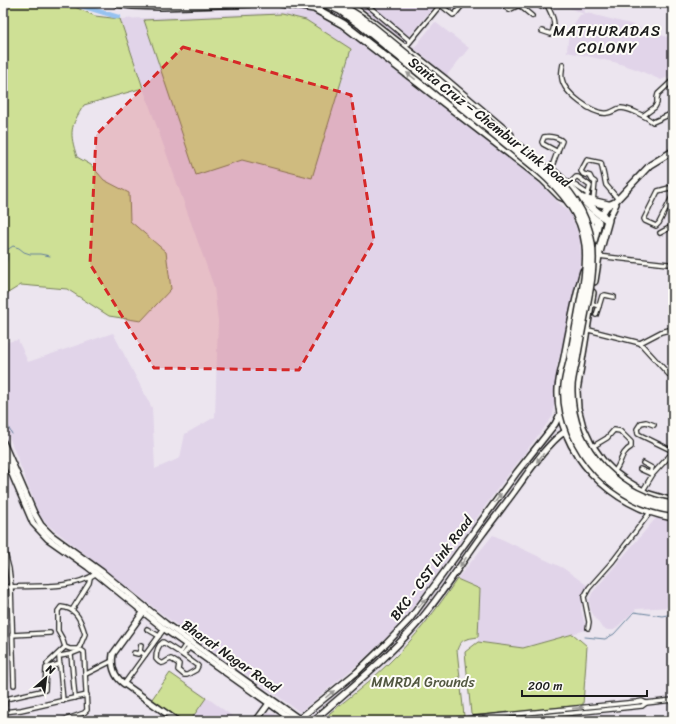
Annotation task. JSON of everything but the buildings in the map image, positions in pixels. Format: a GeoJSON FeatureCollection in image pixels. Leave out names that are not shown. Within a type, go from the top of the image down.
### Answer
{"type":"FeatureCollection","features":[{"type":"Feature","properties":{"kind":"highway"},"geometry":{"type":"LineString","coordinates":[[117,3],[133,5],[248,3]]}},
{"type":"Feature","properties":{"kind":"highway","name":"Santa Cruz – Chembur Link Road"},"geometry":{"type":"LineString","coordinates":[[282,3],[314,8],[344,24],[543,179],[560,196],[584,199]]}},
{"type":"Feature","properties":{"kind":"highway"},"geometry":{"type":"LineString","coordinates":[[324,3],[340,10],[361,25],[544,174],[567,197],[582,227],[586,244],[587,262],[585,284],[565,385],[566,404],[575,438],[586,457],[608,481],[620,491],[655,507],[673,510]]}},
{"type":"Feature","properties":{"kind":"highway"},"geometry":{"type":"LineString","coordinates":[[337,3],[364,20],[558,179],[571,194],[587,226],[591,243],[592,262],[590,285],[571,386],[574,418],[580,436],[590,454],[611,477],[636,494],[656,502],[673,505]]}},
{"type":"Feature","properties":{"kind":"highway","name":"Santa Cruz – Chembur Link Road"},"geometry":{"type":"LineString","coordinates":[[347,3],[445,80],[551,169],[571,183],[599,219],[606,224]]}},
{"type":"Feature","properties":{"kind":"highway"},"geometry":{"type":"LineString","coordinates":[[434,94],[445,80]]}},
{"type":"Feature","properties":{"kind":"highway"},"geometry":{"type":"LineString","coordinates":[[571,183],[560,196],[576,219],[582,239],[584,257],[583,274]]}},
{"type":"Feature","properties":{"kind":"highway"},"geometry":{"type":"LineString","coordinates":[[591,249],[593,233],[586,214],[584,199],[614,202]]}},
{"type":"Feature","properties":{"kind":"highway"},"geometry":{"type":"LineString","coordinates":[[599,219],[583,274],[571,325],[559,388],[561,412],[572,443],[589,470],[615,493],[638,506],[673,517]]}},
{"type":"Feature","properties":{"kind":"highway"},"geometry":{"type":"LineString","coordinates":[[606,224],[598,256],[576,391],[577,408],[582,427],[602,461],[624,481],[642,492],[673,502]]}},
{"type":"Feature","properties":{"kind":"highway"},"geometry":{"type":"LineString","coordinates":[[615,493],[624,481]]}},
{"type":"Feature","properties":{"kind":"street"},"geometry":{"type":"LineString","coordinates":[[365,3],[410,41]]}},
{"type":"Feature","properties":{"kind":"street"},"geometry":{"type":"LineString","coordinates":[[405,48],[440,4],[453,15],[464,3]]}},
{"type":"Feature","properties":{"kind":"street"},"geometry":{"type":"LineString","coordinates":[[501,3],[509,10],[519,5],[532,16]]}},
{"type":"Feature","properties":{"kind":"street"},"geometry":{"type":"LineString","coordinates":[[537,3],[541,7]]}},
{"type":"Feature","properties":{"kind":"street"},"geometry":{"type":"LineString","coordinates":[[542,31],[551,34],[554,29],[553,18],[546,3]]}},
{"type":"Feature","properties":{"kind":"street"},"geometry":{"type":"LineString","coordinates":[[563,64],[562,80],[568,91],[577,100],[592,109],[607,114],[621,108],[644,115],[653,122],[673,113]]}},
{"type":"Feature","properties":{"kind":"street"},"geometry":{"type":"LineString","coordinates":[[644,115],[655,107],[658,94],[673,80]]}},
{"type":"Feature","properties":{"kind":"street"},"geometry":{"type":"LineString","coordinates":[[551,169],[558,152],[562,141],[549,136],[544,137],[542,142],[543,144],[558,152]]}},
{"type":"Feature","properties":{"kind":"street"},"geometry":{"type":"LineString","coordinates":[[599,219],[650,165],[673,151]]}},
{"type":"Feature","properties":{"kind":"street"},"geometry":{"type":"LineString","coordinates":[[584,199],[595,182],[590,176],[583,174],[581,171],[587,160],[601,162],[606,185],[616,204],[606,224]]}},
{"type":"Feature","properties":{"kind":"street"},"geometry":{"type":"LineString","coordinates":[[571,183],[576,177],[578,177],[590,184],[584,199]]}},
{"type":"Feature","properties":{"kind":"street"},"geometry":{"type":"LineString","coordinates":[[673,190],[669,188],[658,191],[644,219],[645,221],[656,226],[673,195]]}},
{"type":"Feature","properties":{"kind":"street"},"geometry":{"type":"LineString","coordinates":[[659,223],[667,229]]}},
{"type":"Feature","properties":{"kind":"street"},"geometry":{"type":"LineString","coordinates":[[660,233],[673,226]]}},
{"type":"Feature","properties":{"kind":"street"},"geometry":{"type":"LineString","coordinates":[[598,256],[668,264]]}},
{"type":"Feature","properties":{"kind":"street"},"geometry":{"type":"LineString","coordinates":[[596,316],[602,296],[605,295],[614,298]]}},
{"type":"Feature","properties":{"kind":"street"},"geometry":{"type":"LineString","coordinates":[[590,303],[599,306]]}},
{"type":"Feature","properties":{"kind":"street"},"geometry":{"type":"LineString","coordinates":[[571,325],[640,343],[673,379]]}},
{"type":"Feature","properties":{"kind":"street"},"geometry":{"type":"LineString","coordinates":[[640,343],[661,332],[673,329]]}},
{"type":"Feature","properties":{"kind":"street","name":"BKC - CST Link Road"},"geometry":{"type":"LineString","coordinates":[[301,720],[368,661],[399,630],[430,592],[517,472],[555,424],[561,412]]}},
{"type":"Feature","properties":{"kind":"street"},"geometry":{"type":"LineString","coordinates":[[642,492],[652,474],[671,457],[673,451],[638,434],[638,429],[641,423],[646,422],[654,425]]}},
{"type":"Feature","properties":{"kind":"street","name":"BKC - CST Link Road"},"geometry":{"type":"LineString","coordinates":[[313,721],[374,668],[406,636],[438,598],[524,478],[556,438],[562,432],[567,430]]}},
{"type":"Feature","properties":{"kind":"street"},"geometry":{"type":"LineString","coordinates":[[592,446],[607,438],[614,430],[620,431],[631,442],[631,447],[625,451],[617,469],[614,472]]}},
{"type":"Feature","properties":{"kind":"street"},"geometry":{"type":"LineString","coordinates":[[3,442],[4,452],[41,525],[51,535],[99,572],[145,611],[116,650],[112,661],[117,677],[124,684],[177,721]]}},
{"type":"Feature","properties":{"kind":"street"},"geometry":{"type":"LineString","coordinates":[[643,463],[652,468],[652,474]]}},
{"type":"Feature","properties":{"kind":"street"},"geometry":{"type":"LineString","coordinates":[[640,469],[652,474]]}},
{"type":"Feature","properties":{"kind":"street"},"geometry":{"type":"LineString","coordinates":[[517,472],[524,478]]}},
{"type":"Feature","properties":{"kind":"street"},"geometry":{"type":"LineString","coordinates":[[588,628],[589,622],[584,597],[589,588],[613,561],[651,511]]}},
{"type":"Feature","properties":{"kind":"street"},"geometry":{"type":"LineString","coordinates":[[482,520],[490,524]]}},
{"type":"Feature","properties":{"kind":"street"},"geometry":{"type":"LineString","coordinates":[[3,545],[9,569],[11,586],[14,686]]}},
{"type":"Feature","properties":{"kind":"street"},"geometry":{"type":"LineString","coordinates":[[3,587],[61,586],[81,582],[99,572]]}},
{"type":"Feature","properties":{"kind":"street"},"geometry":{"type":"LineString","coordinates":[[72,610],[89,583],[90,578]]}},
{"type":"Feature","properties":{"kind":"street"},"geometry":{"type":"LineString","coordinates":[[61,607],[66,607],[78,615],[85,634],[78,649],[70,650],[65,647],[58,631],[58,611],[61,607]]}},
{"type":"Feature","properties":{"kind":"street","name":"Bharat Nagar Road"},"geometry":{"type":"LineString","coordinates":[[145,611],[164,629],[270,701],[301,720]]}},
{"type":"Feature","properties":{"kind":"street","name":"Bharat Nagar Road"},"geometry":{"type":"LineString","coordinates":[[145,611],[270,701],[294,721]]}},
{"type":"Feature","properties":{"kind":"street"},"geometry":{"type":"LineString","coordinates":[[147,629],[159,636]]}},
{"type":"Feature","properties":{"kind":"street"},"geometry":{"type":"LineString","coordinates":[[124,684],[164,629]]}},
{"type":"Feature","properties":{"kind":"street"},"geometry":{"type":"LineString","coordinates":[[399,630],[406,636]]}},
{"type":"Feature","properties":{"kind":"street"},"geometry":{"type":"LineString","coordinates":[[12,635],[50,633]]}},
{"type":"Feature","properties":{"kind":"street"},"geometry":{"type":"LineString","coordinates":[[164,642],[181,654],[198,666],[196,670],[184,675],[178,670],[179,664],[171,659],[165,663],[160,663],[156,659],[155,653],[164,642]]}},
{"type":"Feature","properties":{"kind":"street"},"geometry":{"type":"LineString","coordinates":[[140,651],[141,645]]}},
{"type":"Feature","properties":{"kind":"street"},"geometry":{"type":"LineString","coordinates":[[181,654],[188,645]]}},
{"type":"Feature","properties":{"kind":"street"},"geometry":{"type":"LineString","coordinates":[[47,664],[65,647]]}},
{"type":"Feature","properties":{"kind":"street"},"geometry":{"type":"LineString","coordinates":[[62,721],[86,712],[86,674],[84,652],[82,650],[60,656],[63,701]]}},
{"type":"Feature","properties":{"kind":"street"},"geometry":{"type":"LineString","coordinates":[[140,651],[145,655]]}},
{"type":"Feature","properties":{"kind":"street"},"geometry":{"type":"LineString","coordinates":[[134,653],[138,654],[140,651]]}},
{"type":"Feature","properties":{"kind":"street"},"geometry":{"type":"LineString","coordinates":[[71,654],[75,698]]}},
{"type":"Feature","properties":{"kind":"street"},"geometry":{"type":"LineString","coordinates":[[86,674],[112,661]]}},
{"type":"Feature","properties":{"kind":"street"},"geometry":{"type":"LineString","coordinates":[[368,661],[374,668]]}},
{"type":"Feature","properties":{"kind":"street"},"geometry":{"type":"LineString","coordinates":[[60,664],[46,668],[45,690],[6,699],[4,712],[21,710],[87,695]]}},
{"type":"Feature","properties":{"kind":"street"},"geometry":{"type":"LineString","coordinates":[[446,721],[642,701],[646,703],[673,700]]}},
{"type":"Feature","properties":{"kind":"street"},"geometry":{"type":"LineString","coordinates":[[256,721],[270,701]]}},
{"type":"Feature","properties":{"kind":"street"},"geometry":{"type":"LineString","coordinates":[[496,721],[642,706],[646,703]]}},
{"type":"Feature","properties":{"kind":"highlighted area"},"geometry":{"type":"Polygon","coordinates":[[[183,47],[351,95],[374,240],[299,370],[154,368],[90,264],[96,135],[183,47]]]}},
{"type":"Feature","properties":{"kind":"shaded area"},"geometry":{"type":"Polygon","coordinates":[[[3,3],[66,3],[95,16],[120,19],[308,11],[342,30],[537,181],[571,215],[580,239],[581,260],[569,324],[557,365],[553,416],[501,484],[416,603],[389,635],[358,664],[300,712],[166,617],[48,525],[39,514],[3,421],[3,360],[7,342],[18,340],[28,362],[113,333],[152,408],[155,469],[180,458],[185,434],[215,417],[218,321],[214,287],[137,71],[3,3]]]}},
{"type":"Feature","properties":{"kind":"shaded area"},"geometry":{"type":"Polygon","coordinates":[[[356,3],[437,3],[405,41],[356,3]]]}},
{"type":"Feature","properties":{"kind":"shaded area"},"geometry":{"type":"Polygon","coordinates":[[[558,3],[586,3],[584,14],[569,8],[560,8],[558,3]]]}},
{"type":"Feature","properties":{"kind":"shaded area"},"geometry":{"type":"Polygon","coordinates":[[[587,13],[630,24],[673,39],[673,75],[661,80],[636,69],[614,62],[567,52],[568,40],[573,25],[580,15],[587,13]]]}},
{"type":"Feature","properties":{"kind":"shaded area"},"geometry":{"type":"Polygon","coordinates":[[[435,22],[469,48],[447,75],[414,48],[435,22]]]}},
{"type":"Feature","properties":{"kind":"shaded area"},"geometry":{"type":"Polygon","coordinates":[[[656,518],[673,519],[673,607],[636,609],[614,630],[602,628],[591,611],[589,601],[592,593],[656,518]]]}},
{"type":"Feature","properties":{"kind":"shaded area"},"geometry":{"type":"Polygon","coordinates":[[[493,535],[563,568],[588,586],[582,598],[581,609],[586,630],[523,648],[478,642],[480,589],[457,579],[493,535]]]}},
{"type":"Feature","properties":{"kind":"shaded area"},"geometry":{"type":"Polygon","coordinates":[[[170,673],[239,721],[183,721],[152,699],[170,673]]]}},
{"type":"Feature","properties":{"kind":"shaded area"},"geometry":{"type":"Polygon","coordinates":[[[268,713],[274,714],[284,721],[260,721],[268,713]]]}},
{"type":"Feature","properties":{"kind":"green space"},"geometry":{"type":"Polygon","coordinates":[[[3,3],[66,3],[95,16],[120,19],[143,88],[84,105],[76,119],[72,130],[72,135],[77,157],[91,165],[104,180],[129,193],[130,221],[166,252],[171,289],[141,321],[109,316],[67,289],[21,285],[3,296],[3,3]]]}},
{"type":"Feature","properties":{"kind":"green space"},"geometry":{"type":"Polygon","coordinates":[[[281,14],[306,20],[351,49],[312,178],[242,160],[196,175],[144,20],[281,14]]]}},
{"type":"Feature","properties":{"kind":"green space","name":"MMRDA Grounds"},"geometry":{"type":"Polygon","coordinates":[[[457,579],[480,589],[478,637],[463,641],[460,643],[457,650],[464,716],[412,721],[325,721],[330,713],[375,676],[408,644],[434,612],[457,579]]]}},
{"type":"Feature","properties":{"kind":"green space","name":"MMRDA Grounds"},"geometry":{"type":"Polygon","coordinates":[[[573,634],[587,646],[583,705],[474,716],[471,714],[465,652],[478,642],[523,648],[573,634]]]}},
{"type":"Feature","properties":{"kind":"green space"},"geometry":{"type":"Polygon","coordinates":[[[170,673],[206,698],[190,721],[183,721],[152,699],[170,673]]]}},
{"type":"Feature","properties":{"kind":"waterway"},"geometry":{"type":"LineString","coordinates":[[72,3],[118,17]]}},
{"type":"Feature","properties":{"kind":"waterway"},"geometry":{"type":"LineString","coordinates":[[3,265],[7,261],[7,250],[13,246],[30,254],[50,256]]}},
{"type":"Feature","properties":{"kind":"waterway"},"geometry":{"type":"LineString","coordinates":[[3,418],[12,434]]}},
{"type":"Feature","properties":{"kind":"waterway"},"geometry":{"type":"LineString","coordinates":[[585,637],[605,639],[614,634],[634,612],[662,616],[673,614]]}},
{"type":"Feature","properties":{"kind":"district","name":"MATHURADAS COLONY"},"geometry":{"type":"Point","coordinates":[607,40]}}]}
